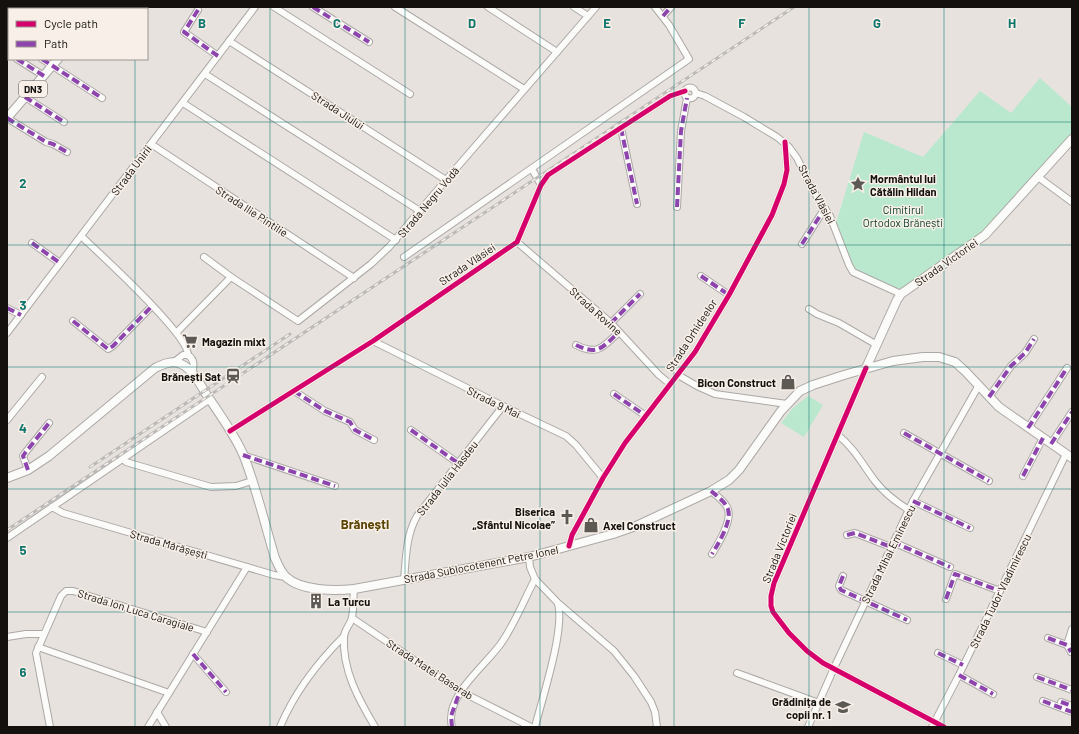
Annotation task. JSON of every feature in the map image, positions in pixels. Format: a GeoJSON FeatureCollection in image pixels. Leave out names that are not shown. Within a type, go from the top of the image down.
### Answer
{"type":"FeatureCollection","features":[{"type":"Feature","properties":{"kind":"main road","name":"DN3"},"geometry":{"type":"LineString","coordinates":[[7,118],[55,62]]}},
{"type":"Feature","properties":{"kind":"main road","name":"Strada Victoriei"},"geometry":{"type":"LineString","coordinates":[[866,368],[901,294],[985,235],[1072,140]]}},
{"type":"Feature","properties":{"kind":"main road","name":"Strada Sublocotenent Petre Ionel"},"geometry":{"type":"LineString","coordinates":[[286,577],[296,583],[309,587],[337,590],[354,589],[529,557],[636,526],[722,486],[735,475],[787,404],[800,391],[813,385],[866,368],[908,359],[939,357],[950,360],[960,366],[999,407],[1069,456]]}},
{"type":"Feature","properties":{"kind":"main road"},"geometry":{"type":"LineString","coordinates":[[7,478],[28,470],[49,456],[151,371],[164,364],[174,362],[183,365],[192,373],[210,399],[243,455],[275,558],[286,577]]}},
{"type":"Feature","properties":{"kind":"street","name":"Strada Unirii"},"geometry":{"type":"LineString","coordinates":[[7,333],[255,7]]}},
{"type":"Feature","properties":{"kind":"street"},"geometry":{"type":"LineString","coordinates":[[274,7],[410,94]]}},
{"type":"Feature","properties":{"kind":"street"},"geometry":{"type":"LineString","coordinates":[[313,7],[369,42]]}},
{"type":"Feature","properties":{"kind":"street"},"geometry":{"type":"LineString","coordinates":[[396,7],[524,89]]}},
{"type":"Feature","properties":{"kind":"street"},"geometry":{"type":"LineString","coordinates":[[488,7],[557,52]]}},
{"type":"Feature","properties":{"kind":"street"},"geometry":{"type":"LineString","coordinates":[[574,7],[588,16]]}},
{"type":"Feature","properties":{"kind":"street","name":"Strada Negru Vodă"},"geometry":{"type":"LineString","coordinates":[[204,257],[231,277],[298,321],[381,256],[596,7]]}},
{"type":"Feature","properties":{"kind":"street"},"geometry":{"type":"LineString","coordinates":[[404,257],[689,59],[663,16],[655,7]]}},
{"type":"Feature","properties":{"kind":"street"},"geometry":{"type":"LineString","coordinates":[[663,16],[671,7]]}},
{"type":"Feature","properties":{"kind":"street"},"geometry":{"type":"LineString","coordinates":[[198,10],[184,32],[218,56]]}},
{"type":"Feature","properties":{"kind":"street","name":"Strada Jiului"},"geometry":{"type":"LineString","coordinates":[[229,41],[446,180]]}},
{"type":"Feature","properties":{"kind":"street"},"geometry":{"type":"LineString","coordinates":[[19,60],[44,76]]}},
{"type":"Feature","properties":{"kind":"street"},"geometry":{"type":"LineString","coordinates":[[55,62],[102,98]]}},
{"type":"Feature","properties":{"kind":"street"},"geometry":{"type":"LineString","coordinates":[[205,74],[420,211]]}},
{"type":"Feature","properties":{"kind":"street"},"geometry":{"type":"LineString","coordinates":[[517,242],[541,185],[548,175],[670,96],[685,91],[690,87],[694,88],[696,93],[693,98],[687,98]]}},
{"type":"Feature","properties":{"kind":"street"},"geometry":{"type":"LineString","coordinates":[[677,207],[681,131],[687,98],[685,91]]}},
{"type":"Feature","properties":{"kind":"street","name":"Strada Vlăsiei"},"geometry":{"type":"LineString","coordinates":[[696,93],[705,96],[744,117],[785,142],[798,158],[808,182],[826,208],[853,272],[901,294]]}},
{"type":"Feature","properties":{"kind":"street"},"geometry":{"type":"LineString","coordinates":[[25,97],[64,122]]}},
{"type":"Feature","properties":{"kind":"street"},"geometry":{"type":"LineString","coordinates":[[183,103],[396,240]]}},
{"type":"Feature","properties":{"kind":"street"},"geometry":{"type":"LineString","coordinates":[[7,118],[46,142],[53,144],[67,152]]}},
{"type":"Feature","properties":{"kind":"street"},"geometry":{"type":"LineString","coordinates":[[621,128],[637,204]]}},
{"type":"Feature","properties":{"kind":"street","name":"Strada Orhideelor"},"geometry":{"type":"LineString","coordinates":[[569,546],[572,535],[603,478],[625,444],[695,352],[729,295],[772,215],[781,197],[787,170],[785,142]]}},
{"type":"Feature","properties":{"kind":"street","name":"Strada Ilie Pintilie"},"geometry":{"type":"LineString","coordinates":[[151,144],[354,278]]}},
{"type":"Feature","properties":{"kind":"street"},"geometry":{"type":"LineString","coordinates":[[532,169],[541,185]]}},
{"type":"Feature","properties":{"kind":"street"},"geometry":{"type":"LineString","coordinates":[[1038,177],[1072,202]]}},
{"type":"Feature","properties":{"kind":"street"},"geometry":{"type":"LineString","coordinates":[[802,244],[826,208]]}},
{"type":"Feature","properties":{"kind":"street"},"geometry":{"type":"LineString","coordinates":[[81,236],[177,332],[187,348],[188,355],[191,357],[194,364],[192,373]]}},
{"type":"Feature","properties":{"kind":"street","name":"Strada Vlăsiei"},"geometry":{"type":"LineString","coordinates":[[230,431],[373,341],[517,242]]}},
{"type":"Feature","properties":{"kind":"street","name":"Strada Rovine"},"geometry":{"type":"LineString","coordinates":[[517,242],[611,324],[659,375],[670,384]]}},
{"type":"Feature","properties":{"kind":"street"},"geometry":{"type":"LineString","coordinates":[[32,243],[60,263]]}},
{"type":"Feature","properties":{"kind":"street"},"geometry":{"type":"LineString","coordinates":[[701,276],[729,295]]}},
{"type":"Feature","properties":{"kind":"street"},"geometry":{"type":"LineString","coordinates":[[177,332],[231,277]]}},
{"type":"Feature","properties":{"kind":"street"},"geometry":{"type":"LineString","coordinates":[[611,324],[640,294]]}},
{"type":"Feature","properties":{"kind":"street"},"geometry":{"type":"LineString","coordinates":[[74,321],[108,348],[113,346],[152,306]]}},
{"type":"Feature","properties":{"kind":"street"},"geometry":{"type":"LineString","coordinates":[[7,308],[20,315]]}},
{"type":"Feature","properties":{"kind":"street"},"geometry":{"type":"LineString","coordinates":[[809,309],[822,317],[839,323],[877,345]]}},
{"type":"Feature","properties":{"kind":"street"},"geometry":{"type":"LineString","coordinates":[[576,345],[588,350],[596,350],[604,346],[619,332]]}},
{"type":"Feature","properties":{"kind":"street"},"geometry":{"type":"LineString","coordinates":[[989,397],[1011,366],[1025,353],[1034,339]]}},
{"type":"Feature","properties":{"kind":"street","name":"Strada 9 Mai"},"geometry":{"type":"LineString","coordinates":[[373,341],[571,439],[603,478]]}},
{"type":"Feature","properties":{"kind":"street"},"geometry":{"type":"LineString","coordinates":[[174,362],[183,355],[188,355]]}},
{"type":"Feature","properties":{"kind":"street","name":"Strada Victoriei"},"geometry":{"type":"LineString","coordinates":[[866,368],[774,583],[771,596],[771,606],[773,612],[789,633],[813,656],[933,725],[944,727]]}},
{"type":"Feature","properties":{"kind":"street"},"geometry":{"type":"LineString","coordinates":[[1028,428],[1067,368]]}},
{"type":"Feature","properties":{"kind":"street"},"geometry":{"type":"LineString","coordinates":[[678,375],[715,394],[787,404]]}},
{"type":"Feature","properties":{"kind":"street"},"geometry":{"type":"LineString","coordinates":[[7,420],[42,377]]}},
{"type":"Feature","properties":{"kind":"street","name":"Strada Mihai Eminescu"},"geometry":{"type":"LineString","coordinates":[[808,727],[865,601],[913,501],[979,385]]}},
{"type":"Feature","properties":{"kind":"street"},"geometry":{"type":"LineString","coordinates":[[294,391],[325,411],[350,422],[355,430],[374,440]]}},
{"type":"Feature","properties":{"kind":"street"},"geometry":{"type":"LineString","coordinates":[[614,394],[646,416]]}},
{"type":"Feature","properties":{"kind":"street"},"geometry":{"type":"LineString","coordinates":[[7,538],[210,399]]}},
{"type":"Feature","properties":{"kind":"street","name":"Strada Iulia Hasdeu"},"geometry":{"type":"LineString","coordinates":[[404,580],[409,536],[413,523],[503,406]]}},
{"type":"Feature","properties":{"kind":"street"},"geometry":{"type":"LineString","coordinates":[[1051,444],[1072,412]]}},
{"type":"Feature","properties":{"kind":"street"},"geometry":{"type":"LineString","coordinates":[[28,470],[23,456],[49,423]]}},
{"type":"Feature","properties":{"kind":"street"},"geometry":{"type":"LineString","coordinates":[[411,430],[458,463]]}},
{"type":"Feature","properties":{"kind":"street"},"geometry":{"type":"LineString","coordinates":[[904,433],[941,452],[989,481]]}},
{"type":"Feature","properties":{"kind":"street"},"geometry":{"type":"LineString","coordinates":[[838,435],[855,452],[883,491],[909,510]]}},
{"type":"Feature","properties":{"kind":"street"},"geometry":{"type":"LineString","coordinates":[[1023,476],[1043,438]]}},
{"type":"Feature","properties":{"kind":"street"},"geometry":{"type":"LineString","coordinates":[[243,455],[335,486]]}},
{"type":"Feature","properties":{"kind":"street","name":"Strada Tudor Vladimirescu"},"geometry":{"type":"LineString","coordinates":[[933,725],[1069,456]]}},
{"type":"Feature","properties":{"kind":"street"},"geometry":{"type":"LineString","coordinates":[[123,459],[126,462],[211,487],[236,486],[252,481]]}},
{"type":"Feature","properties":{"kind":"street"},"geometry":{"type":"LineString","coordinates":[[711,491],[728,508],[729,517],[718,545],[712,554]]}},
{"type":"Feature","properties":{"kind":"street"},"geometry":{"type":"LineString","coordinates":[[913,501],[970,528]]}},
{"type":"Feature","properties":{"kind":"street","name":"Strada Mărășești"},"geometry":{"type":"LineString","coordinates":[[52,507],[63,513],[286,577]]}},
{"type":"Feature","properties":{"kind":"street"},"geometry":{"type":"LineString","coordinates":[[847,535],[855,533],[950,567]]}},
{"type":"Feature","properties":{"kind":"street"},"geometry":{"type":"LineString","coordinates":[[529,557],[530,567],[536,579],[558,603],[603,640],[623,662],[644,690],[650,702],[657,724]]}},
{"type":"Feature","properties":{"kind":"street","name":"Strada Ion Luca Caragiale"},"geometry":{"type":"LineString","coordinates":[[148,727],[247,567]]}},
{"type":"Feature","properties":{"kind":"street"},"geometry":{"type":"LineString","coordinates":[[946,599],[955,574],[1000,591]]}},
{"type":"Feature","properties":{"kind":"street"},"geometry":{"type":"LineString","coordinates":[[843,576],[839,586],[840,590],[907,620]]}},
{"type":"Feature","properties":{"kind":"street"},"geometry":{"type":"LineString","coordinates":[[452,727],[450,716],[460,691],[503,641],[536,579]]}},
{"type":"Feature","properties":{"kind":"street"},"geometry":{"type":"LineString","coordinates":[[280,727],[293,699],[303,684],[325,654],[344,636],[352,618],[354,589]]}},
{"type":"Feature","properties":{"kind":"street","name":"Strada Ion Luca Caragiale"},"geometry":{"type":"LineString","coordinates":[[50,727],[36,653],[43,634],[61,596],[66,591],[70,590],[207,632]]}},
{"type":"Feature","properties":{"kind":"street"},"geometry":{"type":"LineString","coordinates":[[535,727],[555,648],[560,616],[558,603]]}},
{"type":"Feature","properties":{"kind":"street","name":"Strada Matei Basarab"},"geometry":{"type":"LineString","coordinates":[[352,618],[460,691],[531,727]]}},
{"type":"Feature","properties":{"kind":"street"},"geometry":{"type":"LineString","coordinates":[[1067,646],[1072,629]]}},
{"type":"Feature","properties":{"kind":"street"},"geometry":{"type":"LineString","coordinates":[[7,637],[26,634],[43,634]]}},
{"type":"Feature","properties":{"kind":"street"},"geometry":{"type":"LineString","coordinates":[[344,636],[346,655],[352,683],[360,702],[375,727]]}},
{"type":"Feature","properties":{"kind":"street"},"geometry":{"type":"LineString","coordinates":[[1048,638],[1067,646],[1071,652]]}},
{"type":"Feature","properties":{"kind":"street"},"geometry":{"type":"LineString","coordinates":[[38,647],[168,693]]}},
{"type":"Feature","properties":{"kind":"street"},"geometry":{"type":"LineString","coordinates":[[938,653],[963,665]]}},
{"type":"Feature","properties":{"kind":"street"},"geometry":{"type":"LineString","coordinates":[[193,654],[226,692]]}},
{"type":"Feature","properties":{"kind":"street"},"geometry":{"type":"LineString","coordinates":[[737,673],[819,703]]}},
{"type":"Feature","properties":{"kind":"street"},"geometry":{"type":"LineString","coordinates":[[958,676],[993,694]]}},
{"type":"Feature","properties":{"kind":"street"},"geometry":{"type":"LineString","coordinates":[[1037,677],[1072,690]]}},
{"type":"Feature","properties":{"kind":"street"},"geometry":{"type":"LineString","coordinates":[[1043,701],[1072,712]]}},
{"type":"Feature","properties":{"kind":"street"},"geometry":{"type":"LineString","coordinates":[[1061,702],[1072,706]]}},
{"type":"Feature","properties":{"kind":"street"},"geometry":{"type":"LineString","coordinates":[[157,712],[166,727]]}},
{"type":"Feature","properties":{"kind":"green space","name":"Cimitirul Ortodox Brănești"},"geometry":{"type":"Polygon","coordinates":[[[1040,78],[1072,107],[1072,136],[985,232],[900,293],[855,271],[836,223],[864,132],[923,157],[980,91],[1011,113],[1040,78]]]}},
{"type":"Feature","properties":{"kind":"green space"},"geometry":{"type":"Polygon","coordinates":[[[808,396],[823,405],[804,437],[781,423],[793,408],[808,396]]]}},
{"type":"Feature","properties":{"kind":"railway"},"geometry":{"type":"LineString","coordinates":[[7,530],[794,7]]}},
{"type":"Feature","properties":{"kind":"railway"},"geometry":{"type":"LineString","coordinates":[[90,467],[290,334]]}},
{"type":"Feature","properties":{"kind":"marked path"},"geometry":{"type":"LineString","coordinates":[[313,7],[369,42]]}},
{"type":"Feature","properties":{"kind":"marked path"},"geometry":{"type":"LineString","coordinates":[[663,16],[671,7]]}},
{"type":"Feature","properties":{"kind":"marked path"},"geometry":{"type":"LineString","coordinates":[[198,10],[184,32],[218,56]]}},
{"type":"Feature","properties":{"kind":"marked path"},"geometry":{"type":"LineString","coordinates":[[19,60],[44,76]]}},
{"type":"Feature","properties":{"kind":"marked path"},"geometry":{"type":"LineString","coordinates":[[44,60],[102,98]]}},
{"type":"Feature","properties":{"kind":"marked path"},"geometry":{"type":"LineString","coordinates":[[25,97],[64,122]]}},
{"type":"Feature","properties":{"kind":"marked path"},"geometry":{"type":"LineString","coordinates":[[677,207],[681,131],[687,98]]}},
{"type":"Feature","properties":{"kind":"marked path"},"geometry":{"type":"LineString","coordinates":[[7,118],[46,142],[53,144],[67,152]]}},
{"type":"Feature","properties":{"kind":"marked path"},"geometry":{"type":"LineString","coordinates":[[621,128],[637,204]]}},
{"type":"Feature","properties":{"kind":"marked path"},"geometry":{"type":"LineString","coordinates":[[802,244],[825,208]]}},
{"type":"Feature","properties":{"kind":"marked path"},"geometry":{"type":"LineString","coordinates":[[32,243],[60,263]]}},
{"type":"Feature","properties":{"kind":"marked path"},"geometry":{"type":"LineString","coordinates":[[701,276],[729,295]]}},
{"type":"Feature","properties":{"kind":"marked path"},"geometry":{"type":"LineString","coordinates":[[611,323],[640,294]]}},
{"type":"Feature","properties":{"kind":"marked path"},"geometry":{"type":"LineString","coordinates":[[73,321],[108,349],[113,346],[152,306]]}},
{"type":"Feature","properties":{"kind":"marked path"},"geometry":{"type":"LineString","coordinates":[[7,308],[21,315]]}},
{"type":"Feature","properties":{"kind":"marked path"},"geometry":{"type":"LineString","coordinates":[[576,345],[590,350],[595,350],[604,346],[619,332]]}},
{"type":"Feature","properties":{"kind":"marked path"},"geometry":{"type":"LineString","coordinates":[[989,397],[1011,366],[1025,353],[1034,339]]}},
{"type":"Feature","properties":{"kind":"marked path"},"geometry":{"type":"LineString","coordinates":[[1028,428],[1067,368]]}},
{"type":"Feature","properties":{"kind":"marked path"},"geometry":{"type":"LineString","coordinates":[[294,391],[325,411],[350,422],[355,430],[374,440]]}},
{"type":"Feature","properties":{"kind":"marked path"},"geometry":{"type":"LineString","coordinates":[[614,394],[646,416]]}},
{"type":"Feature","properties":{"kind":"marked path"},"geometry":{"type":"LineString","coordinates":[[1051,444],[1072,412]]}},
{"type":"Feature","properties":{"kind":"marked path"},"geometry":{"type":"LineString","coordinates":[[28,470],[23,456],[49,423]]}},
{"type":"Feature","properties":{"kind":"marked path"},"geometry":{"type":"LineString","coordinates":[[411,430],[458,463]]}},
{"type":"Feature","properties":{"kind":"marked path"},"geometry":{"type":"LineString","coordinates":[[904,433],[989,481]]}},
{"type":"Feature","properties":{"kind":"marked path"},"geometry":{"type":"LineString","coordinates":[[1023,476],[1043,438]]}},
{"type":"Feature","properties":{"kind":"marked path"},"geometry":{"type":"LineString","coordinates":[[243,455],[335,486]]}},
{"type":"Feature","properties":{"kind":"marked path"},"geometry":{"type":"LineString","coordinates":[[711,491],[724,503],[729,512],[727,525],[712,554]]}},
{"type":"Feature","properties":{"kind":"marked path"},"geometry":{"type":"LineString","coordinates":[[913,501],[970,528]]}},
{"type":"Feature","properties":{"kind":"marked path"},"geometry":{"type":"LineString","coordinates":[[847,535],[855,533],[891,547]]}},
{"type":"Feature","properties":{"kind":"marked path"},"geometry":{"type":"LineString","coordinates":[[893,542],[950,567]]}},
{"type":"Feature","properties":{"kind":"marked path"},"geometry":{"type":"LineString","coordinates":[[946,599],[955,574],[1000,591]]}},
{"type":"Feature","properties":{"kind":"marked path"},"geometry":{"type":"LineString","coordinates":[[843,576],[839,586],[841,590],[907,620]]}},
{"type":"Feature","properties":{"kind":"marked path"},"geometry":{"type":"LineString","coordinates":[[1048,638],[1067,645],[1071,652]]}},
{"type":"Feature","properties":{"kind":"marked path"},"geometry":{"type":"LineString","coordinates":[[938,653],[963,665]]}},
{"type":"Feature","properties":{"kind":"marked path"},"geometry":{"type":"LineString","coordinates":[[193,654],[226,692]]}},
{"type":"Feature","properties":{"kind":"marked path"},"geometry":{"type":"LineString","coordinates":[[959,675],[993,694]]}},
{"type":"Feature","properties":{"kind":"marked path"},"geometry":{"type":"LineString","coordinates":[[1037,677],[1072,690]]}},
{"type":"Feature","properties":{"kind":"marked path"},"geometry":{"type":"LineString","coordinates":[[452,727],[451,716],[460,691]]}},
{"type":"Feature","properties":{"kind":"marked path"},"geometry":{"type":"LineString","coordinates":[[1043,701],[1072,712]]}},
{"type":"Feature","properties":{"kind":"marked path"},"geometry":{"type":"LineString","coordinates":[[1061,702],[1072,706]]}},
{"type":"Feature","properties":{"kind":"cycle path"},"geometry":{"type":"LineString","coordinates":[[230,431],[373,341],[517,242],[541,185],[548,175],[670,96],[685,91]]}},
{"type":"Feature","properties":{"kind":"cycle path"},"geometry":{"type":"LineString","coordinates":[[569,546],[572,535],[603,478],[625,443],[695,352],[729,295],[772,215],[784,184],[787,170],[785,142]]}},
{"type":"Feature","properties":{"kind":"cycle path"},"geometry":{"type":"LineString","coordinates":[[866,368],[774,583],[771,596],[771,606],[773,612],[789,633],[807,651],[823,663],[944,727]]}},
{"type":"Feature","properties":{"kind":"place","name":"Mormântul lui Cătălin Hildan"},"geometry":{"type":"Point","coordinates":[858,184]}},
{"type":"Feature","properties":{"kind":"place","name":"Magazin mixt"},"geometry":{"type":"Point","coordinates":[190,341]}},
{"type":"Feature","properties":{"kind":"place","name":"Brănești Sat"},"geometry":{"type":"Point","coordinates":[233,376]}},
{"type":"Feature","properties":{"kind":"place","name":"Bicon Construct"},"geometry":{"type":"Point","coordinates":[788,382]}},
{"type":"Feature","properties":{"kind":"place","name":"Biserica „Sfântul Nicolae”"},"geometry":{"type":"Point","coordinates":[567,517]}},
{"type":"Feature","properties":{"kind":"place","name":"Axel Construct"},"geometry":{"type":"Point","coordinates":[591,525]}},
{"type":"Feature","properties":{"kind":"place","name":"La Turcu"},"geometry":{"type":"Point","coordinates":[316,601]}},
{"type":"Feature","properties":{"kind":"place","name":"Grădinița de copii nr. 1"},"geometry":{"type":"Point","coordinates":[843,707]}},
{"type":"Feature","properties":{"kind":"district","name":"Brănești"},"geometry":{"type":"Point","coordinates":[365,524]}}]}
